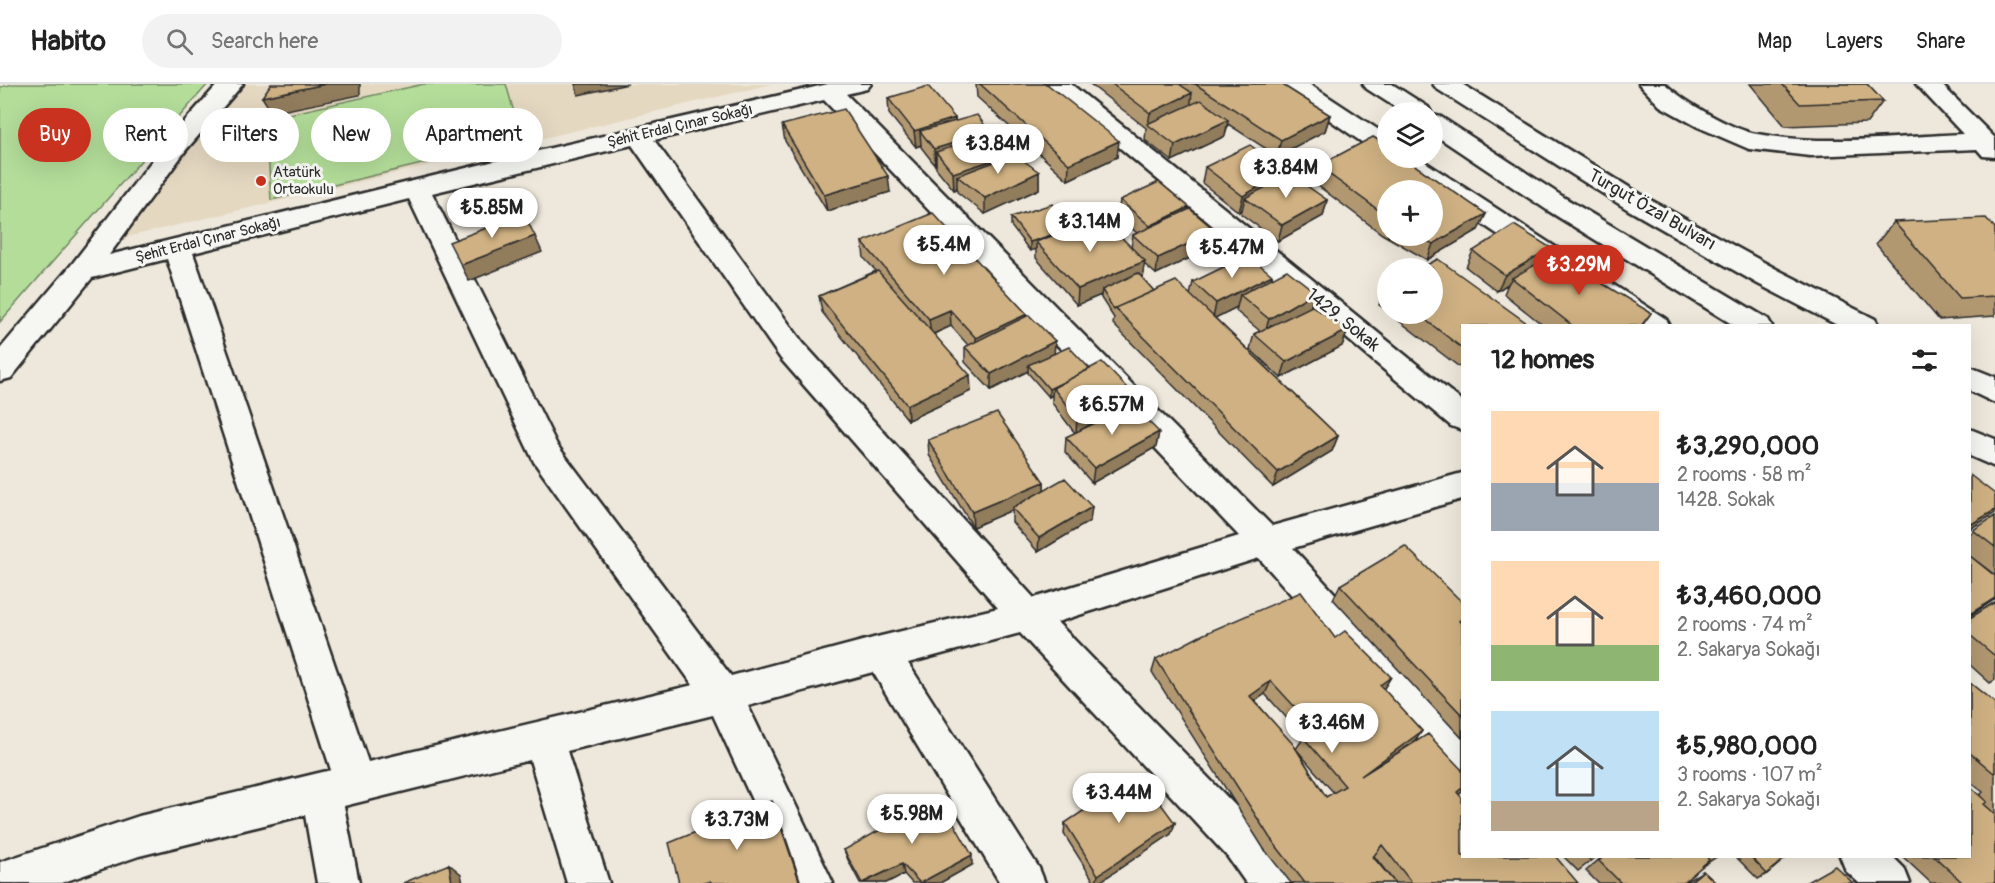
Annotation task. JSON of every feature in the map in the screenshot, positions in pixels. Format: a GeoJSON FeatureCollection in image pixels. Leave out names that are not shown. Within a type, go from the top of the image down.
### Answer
{"type":"FeatureCollection","features":[{"type":"Feature","properties":{"kind":"street"},"geometry":{"type":"LineString","coordinates":[[0,370],[82,272],[177,145],[231,84]]}},
{"type":"Feature","properties":{"kind":"street","name":"Şehit Erdal Çınar Sokağı"},"geometry":{"type":"LineString","coordinates":[[82,272],[417,188],[860,84]]}},
{"type":"Feature","properties":{"kind":"street","name":"1429. Sokak"},"geometry":{"type":"LineString","coordinates":[[1056,84],[1461,417]]}},
{"type":"Feature","properties":{"kind":"street"},"geometry":{"type":"LineString","coordinates":[[1293,84],[1377,141]]}},
{"type":"Feature","properties":{"kind":"street"},"geometry":{"type":"LineString","coordinates":[[1375,84],[1403,102]]}},
{"type":"Feature","properties":{"kind":"street","name":"Turgut Özal Bulvarı"},"geometry":{"type":"LineString","coordinates":[[1445,84],[1636,203],[1768,277],[1861,324]]}},
{"type":"Feature","properties":{"kind":"street"},"geometry":{"type":"LineString","coordinates":[[1651,84],[1669,102],[1749,141],[1810,148],[1989,147]]}},
{"type":"Feature","properties":{"kind":"street"},"geometry":{"type":"LineString","coordinates":[[1928,84],[1989,147]]}},
{"type":"Feature","properties":{"kind":"street"},"geometry":{"type":"LineString","coordinates":[[829,91],[1266,542],[1461,759]]}},
{"type":"Feature","properties":{"kind":"street"},"geometry":{"type":"LineString","coordinates":[[1443,129],[1556,204],[1755,324]]}},
{"type":"Feature","properties":{"kind":"street"},"geometry":{"type":"LineString","coordinates":[[638,135],[792,351],[1027,616],[1242,842],[1271,883]]}},
{"type":"Feature","properties":{"kind":"street"},"geometry":{"type":"LineString","coordinates":[[1417,168],[1653,324]]}},
{"type":"Feature","properties":{"kind":"street"},"geometry":{"type":"LineString","coordinates":[[417,188],[545,453],[723,695],[812,883]]}},
{"type":"Feature","properties":{"kind":"street"},"geometry":{"type":"LineString","coordinates":[[177,248],[338,787],[338,883]]}},
{"type":"Feature","properties":{"kind":"street"},"geometry":{"type":"LineString","coordinates":[[1971,379],[1995,391]]}},
{"type":"Feature","properties":{"kind":"street"},"geometry":{"type":"LineString","coordinates":[[1971,442],[1995,454]]}},
{"type":"Feature","properties":{"kind":"street"},"geometry":{"type":"LineString","coordinates":[[0,883],[139,836],[723,695],[881,652],[1027,616],[1266,542],[1461,486]]}},
{"type":"Feature","properties":{"kind":"street"},"geometry":{"type":"LineString","coordinates":[[881,652],[1024,883]]}},
{"type":"Feature","properties":{"kind":"street"},"geometry":{"type":"LineString","coordinates":[[543,737],[588,883]]}},
{"type":"Feature","properties":{"kind":"street"},"geometry":{"type":"LineString","coordinates":[[1863,858],[1890,883]]}},
{"type":"Feature","properties":{"kind":"shaded area","name":"Atatürk Ortaokulu"},"geometry":{"type":"Polygon","coordinates":[[[240,84],[772,84],[543,138],[543,108],[403,108],[403,162],[443,162],[123,238],[175,162],[188,162],[188,142],[200,124],[200,162],[299,162],[299,108],[215,108],[240,84]]]}},
{"type":"Feature","properties":{"kind":"green space"},"geometry":{"type":"Polygon","coordinates":[[[14,84],[208,84],[187,108],[103,108],[103,162],[140,162],[0,322],[0,87],[14,84]]]}},
{"type":"Feature","properties":{"kind":"green space"},"geometry":{"type":"Polygon","coordinates":[[[424,84],[506,84],[513,108],[403,108],[403,162],[430,162],[271,200],[269,162],[299,162],[299,112],[311,109],[311,162],[391,162],[391,108],[316,108],[424,84]]]}},
{"type":"Feature","properties":{"kind":"building"},"geometry":{"type":"Polygon","coordinates":[[[271,84],[326,84],[262,97],[271,84]]]}},
{"type":"Feature","properties":{"kind":"building"},"geometry":{"type":"Polygon","coordinates":[[[980,84],[1047,84],[1119,141],[1069,164],[980,84]]]}},
{"type":"Feature","properties":{"kind":"building"},"geometry":{"type":"Polygon","coordinates":[[[1112,84],[1179,84],[1192,93],[1150,113],[1112,84]]]}},
{"type":"Feature","properties":{"kind":"building"},"geometry":{"type":"Polygon","coordinates":[[[1195,84],[1281,84],[1330,115],[1281,140],[1195,84]]]}},
{"type":"Feature","properties":{"kind":"building"},"geometry":{"type":"Polygon","coordinates":[[[1782,84],[1867,84],[1883,101],[1800,104],[1782,84]]]}},
{"type":"Feature","properties":{"kind":"building"},"geometry":{"type":"Polygon","coordinates":[[[928,86],[955,118],[914,131],[888,98],[928,86]]]}},
{"type":"Feature","properties":{"kind":"building"},"geometry":{"type":"Polygon","coordinates":[[[1201,100],[1228,120],[1175,145],[1147,124],[1201,100]]]}},
{"type":"Feature","properties":{"kind":"building"},"geometry":{"type":"Polygon","coordinates":[[[844,109],[888,176],[824,195],[782,125],[844,109]]]}},
{"type":"Feature","properties":{"kind":"building"},"geometry":{"type":"Polygon","coordinates":[[[977,115],[990,132],[934,149],[920,131],[977,115]]]}},
{"type":"Feature","properties":{"kind":"building"},"geometry":{"type":"Polygon","coordinates":[[[991,134],[1009,155],[953,173],[936,152],[991,134]]]}},
{"type":"Feature","properties":{"kind":"building"},"geometry":{"type":"Polygon","coordinates":[[[1373,137],[1377,139],[1377,168],[1419,168],[1436,180],[1377,180],[1377,209],[1318,166],[1373,137]]]}},
{"type":"Feature","properties":{"kind":"building"},"geometry":{"type":"Polygon","coordinates":[[[1250,145],[1286,171],[1243,196],[1205,167],[1250,145]]]}},
{"type":"Feature","properties":{"kind":"building"},"geometry":{"type":"Polygon","coordinates":[[[1015,154],[1039,172],[985,198],[957,176],[1015,154]]]}},
{"type":"Feature","properties":{"kind":"building"},"geometry":{"type":"Polygon","coordinates":[[[1290,174],[1327,200],[1282,225],[1245,198],[1290,174]]]}},
{"type":"Feature","properties":{"kind":"building"},"geometry":{"type":"Polygon","coordinates":[[[1159,182],[1189,207],[1150,226],[1120,200],[1159,182]]]}},
{"type":"Feature","properties":{"kind":"building"},"geometry":{"type":"Polygon","coordinates":[[[1443,185],[1486,214],[1443,238],[1443,185]]]}},
{"type":"Feature","properties":{"kind":"building"},"geometry":{"type":"Polygon","coordinates":[[[1052,204],[1072,228],[1030,242],[1011,217],[1052,204]]]}},
{"type":"Feature","properties":{"kind":"building"},"geometry":{"type":"Polygon","coordinates":[[[1190,209],[1216,231],[1158,258],[1133,235],[1190,209]]]}},
{"type":"Feature","properties":{"kind":"building"},"geometry":{"type":"Polygon","coordinates":[[[933,213],[1027,314],[976,338],[950,310],[929,319],[862,242],[933,213]]]}},
{"type":"Feature","properties":{"kind":"building"},"geometry":{"type":"Polygon","coordinates":[[[524,214],[535,236],[461,265],[449,242],[524,214]]]}},
{"type":"Feature","properties":{"kind":"building"},"geometry":{"type":"Polygon","coordinates":[[[1101,217],[1145,261],[1078,289],[1036,242],[1101,217]]]}},
{"type":"Feature","properties":{"kind":"building"},"geometry":{"type":"Polygon","coordinates":[[[1986,218],[1995,228],[1995,296],[1960,298],[1894,222],[1986,218]]]}},
{"type":"Feature","properties":{"kind":"building"},"geometry":{"type":"Polygon","coordinates":[[[1514,225],[1551,248],[1505,275],[1473,251],[1514,225]]]}},
{"type":"Feature","properties":{"kind":"building"},"geometry":{"type":"Polygon","coordinates":[[[1554,254],[1651,313],[1643,324],[1570,324],[1512,278],[1554,254]]]}},
{"type":"Feature","properties":{"kind":"building"},"geometry":{"type":"Polygon","coordinates":[[[1248,255],[1272,275],[1216,303],[1193,282],[1248,255]]]}},
{"type":"Feature","properties":{"kind":"building"},"geometry":{"type":"Polygon","coordinates":[[[1443,263],[1528,324],[1461,324],[1461,347],[1431,324],[1443,324],[1443,263]]]}},
{"type":"Feature","properties":{"kind":"building"},"geometry":{"type":"Polygon","coordinates":[[[1287,270],[1315,292],[1269,319],[1240,295],[1287,270]]]}},
{"type":"Feature","properties":{"kind":"building"},"geometry":{"type":"Polygon","coordinates":[[[878,271],[970,375],[907,405],[819,296],[878,271]]]}},
{"type":"Feature","properties":{"kind":"building"},"geometry":{"type":"Polygon","coordinates":[[[1138,273],[1154,291],[1114,310],[1102,290],[1138,273]]]}},
{"type":"Feature","properties":{"kind":"building"},"geometry":{"type":"Polygon","coordinates":[[[1176,281],[1338,436],[1278,472],[1115,308],[1176,281]]]}},
{"type":"Feature","properties":{"kind":"building"},"geometry":{"type":"Polygon","coordinates":[[[1312,306],[1348,330],[1286,362],[1254,334],[1312,306]]]}},
{"type":"Feature","properties":{"kind":"building"},"geometry":{"type":"Polygon","coordinates":[[[1029,315],[1055,341],[991,374],[965,347],[1029,315]]]}},
{"type":"Feature","properties":{"kind":"building"},"geometry":{"type":"Polygon","coordinates":[[[1069,347],[1090,369],[1049,389],[1028,365],[1069,347]]]}},
{"type":"Feature","properties":{"kind":"building"},"geometry":{"type":"Polygon","coordinates":[[[1102,362],[1128,389],[1077,418],[1053,388],[1102,362]]]}},
{"type":"Feature","properties":{"kind":"building"},"geometry":{"type":"Polygon","coordinates":[[[1132,405],[1159,432],[1094,468],[1066,437],[1132,405]]]}},
{"type":"Feature","properties":{"kind":"building"},"geometry":{"type":"Polygon","coordinates":[[[997,413],[1044,482],[972,512],[928,440],[997,413]]]}},
{"type":"Feature","properties":{"kind":"building"},"geometry":{"type":"Polygon","coordinates":[[[1971,476],[1995,494],[1995,510],[1971,524],[1971,476]]]}},
{"type":"Feature","properties":{"kind":"building"},"geometry":{"type":"Polygon","coordinates":[[[1065,478],[1092,507],[1039,538],[1012,508],[1065,478]]]}},
{"type":"Feature","properties":{"kind":"building"},"geometry":{"type":"Polygon","coordinates":[[[1995,516],[1995,547],[1973,530],[1995,516]]]}},
{"type":"Feature","properties":{"kind":"building"},"geometry":{"type":"Polygon","coordinates":[[[1405,546],[1461,601],[1459,621],[1461,623],[1461,714],[1340,585],[1405,546]]]}},
{"type":"Feature","properties":{"kind":"building"},"geometry":{"type":"Polygon","coordinates":[[[1971,557],[1995,576],[1995,598],[1971,613],[1971,557]]]}},
{"type":"Feature","properties":{"kind":"building"},"geometry":{"type":"Polygon","coordinates":[[[1301,592],[1335,638],[1345,631],[1391,677],[1380,685],[1422,731],[1361,776],[1428,734],[1461,769],[1461,789],[1457,792],[1461,797],[1461,858],[1557,858],[1578,883],[1412,883],[1382,845],[1373,857],[1395,883],[1305,883],[1270,838],[1156,659],[1204,634],[1301,592]],[[1271,681],[1250,696],[1293,744],[1326,797],[1345,786],[1303,737],[1316,730],[1271,681]]]}},
{"type":"Feature","properties":{"kind":"building"},"geometry":{"type":"Polygon","coordinates":[[[1995,602],[1995,656],[1971,636],[1971,617],[1995,602]]]}},
{"type":"Feature","properties":{"kind":"building"},"geometry":{"type":"Polygon","coordinates":[[[1971,684],[1995,703],[1995,774],[1971,754],[1971,684]]]}},
{"type":"Feature","properties":{"kind":"building"},"geometry":{"type":"Polygon","coordinates":[[[1139,774],[1175,823],[1098,875],[1065,823],[1139,774]]]}},
{"type":"Feature","properties":{"kind":"building"},"geometry":{"type":"Polygon","coordinates":[[[1971,788],[1987,802],[1984,804],[1995,814],[1995,883],[1963,883],[1936,858],[1971,858],[1971,788]]]}},
{"type":"Feature","properties":{"kind":"building"},"geometry":{"type":"Polygon","coordinates":[[[939,797],[972,855],[920,883],[902,864],[862,883],[844,850],[939,797]]]}},
{"type":"Feature","properties":{"kind":"building"},"geometry":{"type":"Polygon","coordinates":[[[772,801],[799,880],[795,883],[712,883],[710,881],[679,883],[669,843],[772,801]]]}},
{"type":"Feature","properties":{"kind":"building"},"geometry":{"type":"Polygon","coordinates":[[[1602,858],[1708,858],[1709,860],[1683,883],[1621,883],[1599,861],[1602,858]]]}},
{"type":"Feature","properties":{"kind":"building"},"geometry":{"type":"Polygon","coordinates":[[[1752,858],[1786,858],[1767,874],[1752,858]]]}},
{"type":"Feature","properties":{"kind":"building"},"geometry":{"type":"Polygon","coordinates":[[[449,864],[452,883],[403,883],[449,864]]]}},
{"type":"Feature","properties":{"kind":"building"},"geometry":{"type":"Polygon","coordinates":[[[1835,866],[1853,883],[1805,883],[1835,866]]]}},
{"type":"Feature","properties":{"kind":"building"},"geometry":{"type":"Polygon","coordinates":[[[1703,871],[1716,883],[1689,883],[1703,871]]]}},
{"type":"Feature","properties":{"kind":"place","name":"Atatürk Ortaokulu"},"geometry":{"type":"Point","coordinates":[261,181]}}]}
